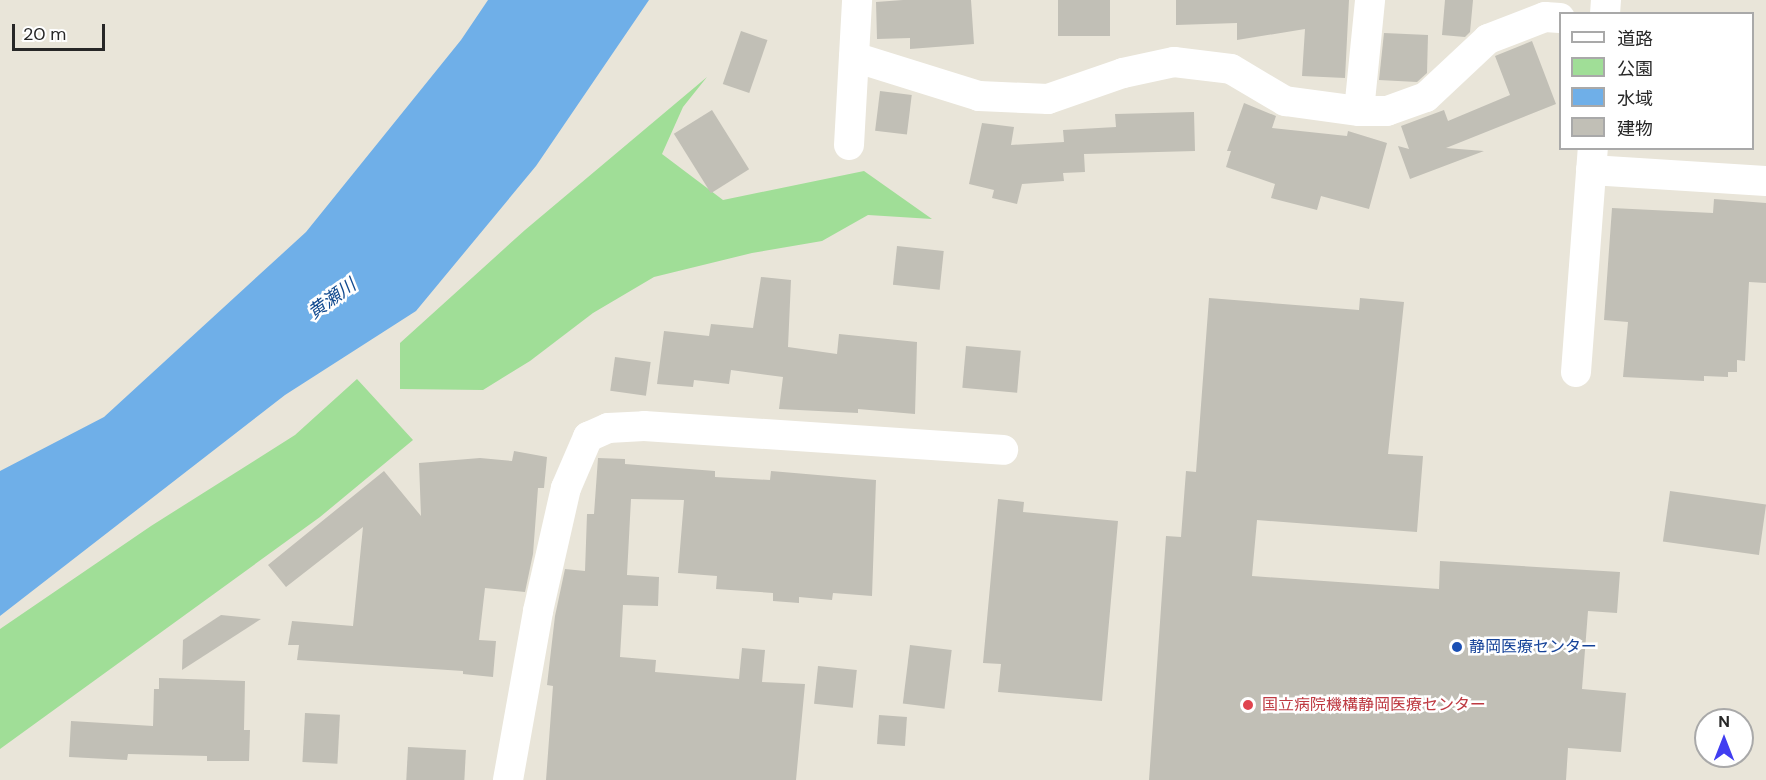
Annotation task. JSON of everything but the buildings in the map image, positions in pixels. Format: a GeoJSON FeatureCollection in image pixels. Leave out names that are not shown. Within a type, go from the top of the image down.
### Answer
{"type":"FeatureCollection","features":[{"type":"Feature","properties":{"kind":"street"},"geometry":{"type":"LineString","coordinates":[[849,145],[857,0]]}},
{"type":"Feature","properties":{"kind":"street"},"geometry":{"type":"LineString","coordinates":[[1359,111],[1370,0]]}},
{"type":"Feature","properties":{"kind":"street"},"geometry":{"type":"LineString","coordinates":[[854,57],[980,96],[1048,99],[1124,73],[1174,62],[1231,69],[1285,101],[1359,111],[1387,111],[1426,97],[1488,39],[1551,11]]}},
{"type":"Feature","properties":{"kind":"street"},"geometry":{"type":"LineString","coordinates":[[1576,372],[1592,159],[1766,181]]}},
{"type":"Feature","properties":{"kind":"street"},"geometry":{"type":"LineString","coordinates":[[508,780],[538,611],[563,499],[574,462],[588,437],[608,428],[644,426],[1003,450]]}},
{"type":"Feature","properties":{"kind":"green space"},"geometry":{"type":"Polygon","coordinates":[[[707,77],[683,107],[662,154],[723,200],[864,171],[932,219],[868,215],[822,241],[752,253],[654,277],[593,313],[530,361],[483,390],[400,389],[400,343],[525,230],[707,77]]]}},
{"type":"Feature","properties":{"kind":"green space"},"geometry":{"type":"Polygon","coordinates":[[[357,379],[413,440],[320,517],[0,749],[0,629],[151,526],[295,435],[357,379]]]}},
{"type":"Feature","properties":{"kind":"water","name":"黄瀬川"},"geometry":{"type":"Polygon","coordinates":[[[488,0],[649,0],[536,166],[416,311],[285,395],[0,616],[0,471],[104,417],[306,232],[461,40],[488,0]]]}},
{"type":"Feature","properties":{"kind":"place","name":"静岡医療センター"},"geometry":{"type":"Point","coordinates":[1457,647]}},
{"type":"Feature","properties":{"kind":"place","name":"国立病院機構静岡医療センター"},"geometry":{"type":"Point","coordinates":[1248,705]}}]}
